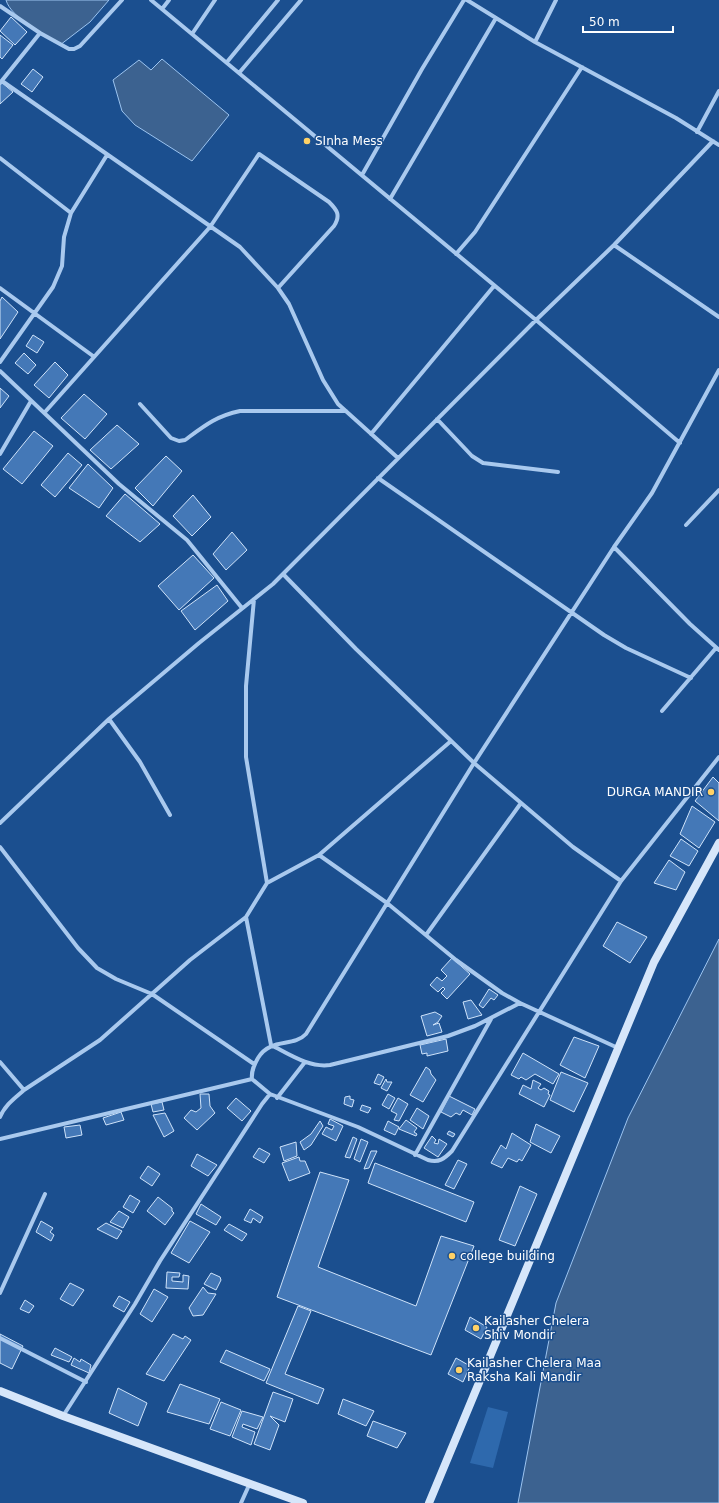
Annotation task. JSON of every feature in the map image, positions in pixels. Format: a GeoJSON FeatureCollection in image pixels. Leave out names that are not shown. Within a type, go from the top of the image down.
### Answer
{"type":"FeatureCollection","features":[{"type":"Feature","properties":{"kind":"street"},"geometry":{"type":"LineString","coordinates":[[0,6],[40,33],[65,47],[74,49],[80,46],[122,0]]}},
{"type":"Feature","properties":{"kind":"street"},"geometry":{"type":"LineString","coordinates":[[151,0],[536,320],[680,443]]}},
{"type":"Feature","properties":{"kind":"street"},"geometry":{"type":"LineString","coordinates":[[162,9],[169,0]]}},
{"type":"Feature","properties":{"kind":"street"},"geometry":{"type":"LineString","coordinates":[[192,34],[215,0]]}},
{"type":"Feature","properties":{"kind":"street"},"geometry":{"type":"LineString","coordinates":[[227,62],[278,0]]}},
{"type":"Feature","properties":{"kind":"street"},"geometry":{"type":"LineString","coordinates":[[239,73],[300,0]]}},
{"type":"Feature","properties":{"kind":"street"},"geometry":{"type":"LineString","coordinates":[[362,175],[422,69],[464,0]]}},
{"type":"Feature","properties":{"kind":"street"},"geometry":{"type":"LineString","coordinates":[[467,0],[535,42],[676,118],[719,145]]}},
{"type":"Feature","properties":{"kind":"street"},"geometry":{"type":"LineString","coordinates":[[535,42],[556,0]]}},
{"type":"Feature","properties":{"kind":"street"},"geometry":{"type":"LineString","coordinates":[[390,199],[496,18]]}},
{"type":"Feature","properties":{"kind":"street"},"geometry":{"type":"LineString","coordinates":[[40,33],[1,82],[240,247],[278,288],[289,304],[323,380],[338,404],[398,458]]}},
{"type":"Feature","properties":{"kind":"street"},"geometry":{"type":"LineString","coordinates":[[456,254],[475,232],[582,67]]}},
{"type":"Feature","properties":{"kind":"street"},"geometry":{"type":"LineString","coordinates":[[697,132],[719,91]]}},
{"type":"Feature","properties":{"kind":"street"},"geometry":{"type":"LineString","coordinates":[[0,823],[109,719],[283,574],[536,320],[614,245],[713,141]]}},
{"type":"Feature","properties":{"kind":"street"},"geometry":{"type":"LineString","coordinates":[[45,412],[93,356],[210,227],[259,154],[329,202],[338,211],[337,221],[278,288]]}},
{"type":"Feature","properties":{"kind":"street"},"geometry":{"type":"LineString","coordinates":[[0,362],[53,287],[60,271],[64,237],[71,213],[107,155]]}},
{"type":"Feature","properties":{"kind":"street"},"geometry":{"type":"LineString","coordinates":[[0,158],[71,213]]}},
{"type":"Feature","properties":{"kind":"street"},"geometry":{"type":"LineString","coordinates":[[614,245],[719,318]]}},
{"type":"Feature","properties":{"kind":"street"},"geometry":{"type":"LineString","coordinates":[[372,434],[494,286]]}},
{"type":"Feature","properties":{"kind":"street"},"geometry":{"type":"LineString","coordinates":[[0,288],[93,356]]}},
{"type":"Feature","properties":{"kind":"street"},"geometry":{"type":"LineString","coordinates":[[252,1079],[254,1064],[260,1055],[271,1045],[302,1038],[306,1034],[474,763],[614,547],[652,493],[719,370]]}},
{"type":"Feature","properties":{"kind":"street"},"geometry":{"type":"LineString","coordinates":[[0,371],[31,401],[45,412],[119,484],[187,540],[242,608]]}},
{"type":"Feature","properties":{"kind":"street"},"geometry":{"type":"LineString","coordinates":[[0,454],[31,401]]}},
{"type":"Feature","properties":{"kind":"street"},"geometry":{"type":"LineString","coordinates":[[140,404],[171,438],[181,442],[212,420],[234,412],[346,411]]}},
{"type":"Feature","properties":{"kind":"street"},"geometry":{"type":"LineString","coordinates":[[437,419],[472,456],[484,463],[558,472]]}},
{"type":"Feature","properties":{"kind":"street"},"geometry":{"type":"LineString","coordinates":[[378,478],[572,614],[626,648],[691,678]]}},
{"type":"Feature","properties":{"kind":"street"},"geometry":{"type":"LineString","coordinates":[[686,525],[719,490]]}},
{"type":"Feature","properties":{"kind":"street"},"geometry":{"type":"LineString","coordinates":[[614,547],[690,624],[718,649],[662,711]]}},
{"type":"Feature","properties":{"kind":"street"},"geometry":{"type":"LineString","coordinates":[[283,574],[356,649],[474,763],[573,847],[621,881]]}},
{"type":"Feature","properties":{"kind":"street"},"geometry":{"type":"LineString","coordinates":[[254,599],[246,686],[246,757],[267,883]]}},
{"type":"Feature","properties":{"kind":"street"},"geometry":{"type":"LineString","coordinates":[[109,719],[140,762],[170,815]]}},
{"type":"Feature","properties":{"kind":"street"},"geometry":{"type":"LineString","coordinates":[[0,1117],[2,1110],[10,1101],[24,1090],[100,1040],[190,960],[246,917],[267,883],[319,854],[451,742]]}},
{"type":"Feature","properties":{"kind":"street"},"geometry":{"type":"LineString","coordinates":[[252,1079],[277,1098],[358,1127],[428,1160],[438,1162],[452,1151],[621,881],[719,757]]}},
{"type":"Feature","properties":{"kind":"street"},"geometry":{"type":"LineString","coordinates":[[426,935],[521,803]]}},
{"type":"Feature","properties":{"kind":"street"},"geometry":{"type":"LineString","coordinates":[[428,1503],[654,962],[719,842]]}},
{"type":"Feature","properties":{"kind":"street"},"geometry":{"type":"LineString","coordinates":[[0,847],[78,948],[98,968],[116,979],[152,994],[254,1064]]}},
{"type":"Feature","properties":{"kind":"street"},"geometry":{"type":"LineString","coordinates":[[319,854],[388,903],[456,960],[520,1003],[618,1048]]}},
{"type":"Feature","properties":{"kind":"street"},"geometry":{"type":"LineString","coordinates":[[246,917],[271,1045]]}},
{"type":"Feature","properties":{"kind":"street"},"geometry":{"type":"LineString","coordinates":[[271,1045],[305,1062],[322,1066],[330,1065],[448,1036],[491,1019],[520,1003]]}},
{"type":"Feature","properties":{"kind":"street"},"geometry":{"type":"LineString","coordinates":[[415,1154],[491,1019]]}},
{"type":"Feature","properties":{"kind":"street"},"geometry":{"type":"LineString","coordinates":[[0,1062],[24,1090]]}},
{"type":"Feature","properties":{"kind":"street"},"geometry":{"type":"LineString","coordinates":[[277,1098],[305,1062]]}},
{"type":"Feature","properties":{"kind":"street"},"geometry":{"type":"LineString","coordinates":[[0,1139],[252,1079]]}},
{"type":"Feature","properties":{"kind":"street"},"geometry":{"type":"LineString","coordinates":[[63,1416],[86,1382],[164,1254],[270,1094]]}},
{"type":"Feature","properties":{"kind":"street"},"geometry":{"type":"LineString","coordinates":[[0,1293],[45,1194]]}},
{"type":"Feature","properties":{"kind":"street"},"geometry":{"type":"LineString","coordinates":[[0,1338],[86,1382]]}},
{"type":"Feature","properties":{"kind":"street"},"geometry":{"type":"LineString","coordinates":[[0,1391],[63,1416],[303,1503]]}},
{"type":"Feature","properties":{"kind":"street"},"geometry":{"type":"LineString","coordinates":[[241,1503],[250,1483]]}},
{"type":"Feature","properties":{"kind":"shaded area"},"geometry":{"type":"Polygon","coordinates":[[[6,0],[109,0],[90,22],[60,45],[21,20],[9,7],[6,0]]]}},
{"type":"Feature","properties":{"kind":"shaded area"},"geometry":{"type":"Polygon","coordinates":[[[162,59],[229,115],[192,161],[135,125],[122,111],[113,80],[139,60],[151,70],[162,59]]]}},
{"type":"Feature","properties":{"kind":"shaded area"},"geometry":{"type":"Polygon","coordinates":[[[719,939],[719,1503],[518,1503],[556,1303],[628,1118],[719,939]]]}},
{"type":"Feature","properties":{"kind":"shaded area"},"geometry":{"type":"Polygon","coordinates":[[[488,1407],[508,1412],[493,1468],[470,1463],[488,1407]]]}},
{"type":"Feature","properties":{"kind":"building"},"geometry":{"type":"Polygon","coordinates":[[[11,17],[27,32],[15,45],[0,31],[11,17]]]}},
{"type":"Feature","properties":{"kind":"building"},"geometry":{"type":"Polygon","coordinates":[[[0,35],[13,45],[2,59],[0,57],[0,35]]]}},
{"type":"Feature","properties":{"kind":"building"},"geometry":{"type":"Polygon","coordinates":[[[33,69],[43,77],[32,92],[21,84],[33,69]]]}},
{"type":"Feature","properties":{"kind":"building"},"geometry":{"type":"Polygon","coordinates":[[[0,81],[13,92],[0,104],[0,81]]]}},
{"type":"Feature","properties":{"kind":"building"},"geometry":{"type":"Polygon","coordinates":[[[2,297],[18,312],[0,339],[0,301],[2,297]]]}},
{"type":"Feature","properties":{"kind":"building"},"geometry":{"type":"Polygon","coordinates":[[[33,335],[44,342],[37,353],[26,346],[33,335]]]}},
{"type":"Feature","properties":{"kind":"building"},"geometry":{"type":"Polygon","coordinates":[[[24,353],[36,365],[28,374],[15,363],[24,353]]]}},
{"type":"Feature","properties":{"kind":"building"},"geometry":{"type":"Polygon","coordinates":[[[55,362],[68,375],[49,398],[34,385],[55,362]]]}},
{"type":"Feature","properties":{"kind":"building"},"geometry":{"type":"Polygon","coordinates":[[[0,388],[9,396],[0,408],[0,388]]]}},
{"type":"Feature","properties":{"kind":"building"},"geometry":{"type":"Polygon","coordinates":[[[84,394],[107,414],[85,439],[61,418],[84,394]]]}},
{"type":"Feature","properties":{"kind":"building"},"geometry":{"type":"Polygon","coordinates":[[[117,425],[139,444],[111,469],[90,450],[117,425]]]}},
{"type":"Feature","properties":{"kind":"building"},"geometry":{"type":"Polygon","coordinates":[[[34,431],[53,446],[22,484],[3,469],[34,431]]]}},
{"type":"Feature","properties":{"kind":"building"},"geometry":{"type":"Polygon","coordinates":[[[68,453],[82,465],[55,497],[41,485],[68,453]]]}},
{"type":"Feature","properties":{"kind":"building"},"geometry":{"type":"Polygon","coordinates":[[[166,456],[182,471],[153,506],[135,488],[166,456]]]}},
{"type":"Feature","properties":{"kind":"building"},"geometry":{"type":"Polygon","coordinates":[[[88,464],[113,488],[99,508],[69,488],[88,464]]]}},
{"type":"Feature","properties":{"kind":"building"},"geometry":{"type":"Polygon","coordinates":[[[125,494],[160,524],[140,542],[106,516],[125,494]]]}},
{"type":"Feature","properties":{"kind":"building"},"geometry":{"type":"Polygon","coordinates":[[[193,495],[211,517],[192,536],[173,516],[193,495]]]}},
{"type":"Feature","properties":{"kind":"building"},"geometry":{"type":"Polygon","coordinates":[[[232,532],[247,550],[226,570],[213,554],[232,532]]]}},
{"type":"Feature","properties":{"kind":"building"},"geometry":{"type":"Polygon","coordinates":[[[193,555],[214,578],[179,610],[158,586],[193,555]]]}},
{"type":"Feature","properties":{"kind":"building"},"geometry":{"type":"Polygon","coordinates":[[[217,585],[228,601],[195,630],[181,611],[217,585]]]}},
{"type":"Feature","properties":{"kind":"building","name":"DURGA MANDIR"},"geometry":{"type":"Polygon","coordinates":[[[713,777],[719,783],[719,821],[695,801],[713,777]]]}},
{"type":"Feature","properties":{"kind":"building"},"geometry":{"type":"Polygon","coordinates":[[[692,806],[715,822],[699,848],[680,834],[692,806]]]}},
{"type":"Feature","properties":{"kind":"building"},"geometry":{"type":"Polygon","coordinates":[[[681,839],[698,851],[689,866],[670,856],[681,839]]]}},
{"type":"Feature","properties":{"kind":"building"},"geometry":{"type":"Polygon","coordinates":[[[669,860],[685,872],[676,890],[654,883],[669,860]]]}},
{"type":"Feature","properties":{"kind":"building"},"geometry":{"type":"Polygon","coordinates":[[[617,922],[647,937],[630,963],[603,946],[617,922]]]}},
{"type":"Feature","properties":{"kind":"building"},"geometry":{"type":"Polygon","coordinates":[[[452,958],[470,974],[447,999],[441,993],[445,989],[443,987],[438,992],[430,985],[437,977],[442,981],[447,976],[441,970],[452,958]]]}},
{"type":"Feature","properties":{"kind":"building"},"geometry":{"type":"Polygon","coordinates":[[[489,989],[498,995],[494,1000],[491,998],[483,1008],[479,1005],[489,989]]]}},
{"type":"Feature","properties":{"kind":"building"},"geometry":{"type":"Polygon","coordinates":[[[471,1000],[482,1015],[468,1019],[463,1002],[471,1000]]]}},
{"type":"Feature","properties":{"kind":"building"},"geometry":{"type":"Polygon","coordinates":[[[435,1012],[442,1016],[438,1022],[433,1025],[439,1023],[442,1032],[427,1036],[421,1016],[435,1012]]]}},
{"type":"Feature","properties":{"kind":"building"},"geometry":{"type":"Polygon","coordinates":[[[574,1037],[599,1046],[585,1078],[560,1065],[574,1037]]]}},
{"type":"Feature","properties":{"kind":"building"},"geometry":{"type":"Polygon","coordinates":[[[446,1039],[448,1051],[427,1056],[427,1053],[422,1054],[420,1045],[446,1039]]]}},
{"type":"Feature","properties":{"kind":"building"},"geometry":{"type":"Polygon","coordinates":[[[523,1053],[559,1074],[553,1084],[535,1074],[526,1080],[521,1077],[519,1079],[511,1075],[523,1053]]]}},
{"type":"Feature","properties":{"kind":"building"},"geometry":{"type":"Polygon","coordinates":[[[426,1067],[430,1070],[431,1074],[436,1080],[423,1102],[410,1095],[426,1067]]]}},
{"type":"Feature","properties":{"kind":"building"},"geometry":{"type":"Polygon","coordinates":[[[561,1072],[588,1083],[574,1112],[550,1100],[561,1072]]]}},
{"type":"Feature","properties":{"kind":"building"},"geometry":{"type":"Polygon","coordinates":[[[378,1074],[384,1077],[380,1085],[374,1083],[378,1074]]]}},
{"type":"Feature","properties":{"kind":"building"},"geometry":{"type":"Polygon","coordinates":[[[386,1079],[387,1082],[392,1082],[387,1091],[381,1088],[386,1079]]]}},
{"type":"Feature","properties":{"kind":"building"},"geometry":{"type":"Polygon","coordinates":[[[533,1080],[541,1084],[538,1088],[541,1090],[544,1088],[549,1091],[548,1094],[550,1095],[544,1107],[519,1094],[523,1085],[531,1089],[533,1080]]]}},
{"type":"Feature","properties":{"kind":"building"},"geometry":{"type":"Polygon","coordinates":[[[200,1094],[209,1094],[210,1106],[215,1113],[197,1130],[184,1118],[191,1110],[196,1112],[201,1108],[200,1094]]]}},
{"type":"Feature","properties":{"kind":"building"},"geometry":{"type":"Polygon","coordinates":[[[388,1094],[395,1098],[389,1109],[382,1105],[388,1094]]]}},
{"type":"Feature","properties":{"kind":"building"},"geometry":{"type":"Polygon","coordinates":[[[350,1096],[350,1099],[354,1100],[352,1107],[344,1104],[345,1097],[350,1096]]]}},
{"type":"Feature","properties":{"kind":"building"},"geometry":{"type":"Polygon","coordinates":[[[449,1096],[475,1109],[472,1115],[463,1110],[460,1115],[456,1113],[451,1117],[441,1112],[449,1096]]]}},
{"type":"Feature","properties":{"kind":"building"},"geometry":{"type":"Polygon","coordinates":[[[236,1098],[251,1111],[242,1121],[227,1108],[236,1098]]]}},
{"type":"Feature","properties":{"kind":"building"},"geometry":{"type":"Polygon","coordinates":[[[398,1098],[408,1104],[399,1121],[394,1120],[397,1114],[391,1111],[398,1098]]]}},
{"type":"Feature","properties":{"kind":"building"},"geometry":{"type":"Polygon","coordinates":[[[162,1102],[164,1110],[153,1112],[151,1104],[162,1102]]]}},
{"type":"Feature","properties":{"kind":"building"},"geometry":{"type":"Polygon","coordinates":[[[362,1105],[371,1108],[368,1113],[360,1110],[362,1105]]]}},
{"type":"Feature","properties":{"kind":"building"},"geometry":{"type":"Polygon","coordinates":[[[417,1108],[429,1116],[423,1129],[410,1120],[417,1108]]]}},
{"type":"Feature","properties":{"kind":"building"},"geometry":{"type":"Polygon","coordinates":[[[121,1112],[124,1120],[106,1125],[103,1118],[121,1112]]]}},
{"type":"Feature","properties":{"kind":"building"},"geometry":{"type":"Polygon","coordinates":[[[165,1113],[174,1131],[164,1137],[153,1115],[165,1113]]]}},
{"type":"Feature","properties":{"kind":"building"},"geometry":{"type":"Polygon","coordinates":[[[330,1119],[343,1126],[336,1141],[322,1134],[326,1127],[332,1130],[334,1126],[328,1124],[330,1119]]]}},
{"type":"Feature","properties":{"kind":"building"},"geometry":{"type":"Polygon","coordinates":[[[406,1120],[417,1128],[414,1132],[417,1134],[416,1136],[399,1129],[406,1120]]]}},
{"type":"Feature","properties":{"kind":"building"},"geometry":{"type":"Polygon","coordinates":[[[320,1121],[323,1126],[311,1145],[304,1150],[300,1142],[311,1134],[320,1121]]]}},
{"type":"Feature","properties":{"kind":"building"},"geometry":{"type":"Polygon","coordinates":[[[388,1121],[399,1127],[395,1135],[384,1130],[388,1121]]]}},
{"type":"Feature","properties":{"kind":"building"},"geometry":{"type":"Polygon","coordinates":[[[536,1124],[560,1136],[551,1153],[530,1142],[536,1124]]]}},
{"type":"Feature","properties":{"kind":"building"},"geometry":{"type":"Polygon","coordinates":[[[80,1125],[82,1135],[66,1138],[64,1127],[80,1125]]]}},
{"type":"Feature","properties":{"kind":"building"},"geometry":{"type":"Polygon","coordinates":[[[449,1131],[455,1134],[453,1137],[447,1134],[449,1131]]]}},
{"type":"Feature","properties":{"kind":"building"},"geometry":{"type":"Polygon","coordinates":[[[512,1133],[531,1145],[522,1161],[519,1159],[517,1162],[508,1158],[502,1168],[491,1163],[501,1145],[506,1149],[512,1133]]]}},
{"type":"Feature","properties":{"kind":"building"},"geometry":{"type":"Polygon","coordinates":[[[432,1136],[436,1140],[434,1143],[438,1144],[439,1139],[447,1144],[438,1157],[424,1148],[432,1136]]]}},
{"type":"Feature","properties":{"kind":"building"},"geometry":{"type":"Polygon","coordinates":[[[353,1137],[357,1139],[350,1158],[345,1157],[353,1137]]]}},
{"type":"Feature","properties":{"kind":"building"},"geometry":{"type":"Polygon","coordinates":[[[361,1139],[368,1142],[360,1162],[354,1159],[361,1139]]]}},
{"type":"Feature","properties":{"kind":"building"},"geometry":{"type":"Polygon","coordinates":[[[296,1142],[297,1156],[284,1161],[280,1147],[296,1142]]]}},
{"type":"Feature","properties":{"kind":"building"},"geometry":{"type":"Polygon","coordinates":[[[259,1148],[270,1154],[264,1163],[253,1157],[259,1148]]]}},
{"type":"Feature","properties":{"kind":"building"},"geometry":{"type":"Polygon","coordinates":[[[371,1151],[377,1151],[369,1168],[364,1169],[371,1151]]]}},
{"type":"Feature","properties":{"kind":"building"},"geometry":{"type":"Polygon","coordinates":[[[197,1154],[217,1165],[208,1176],[191,1166],[197,1154]]]}},
{"type":"Feature","properties":{"kind":"building"},"geometry":{"type":"Polygon","coordinates":[[[299,1157],[300,1161],[305,1161],[310,1173],[289,1181],[282,1163],[299,1157]]]}},
{"type":"Feature","properties":{"kind":"building"},"geometry":{"type":"Polygon","coordinates":[[[458,1160],[467,1164],[454,1189],[445,1185],[458,1160]]]}},
{"type":"Feature","properties":{"kind":"building"},"geometry":{"type":"Polygon","coordinates":[[[375,1163],[474,1202],[466,1222],[368,1183],[375,1163]]]}},
{"type":"Feature","properties":{"kind":"building"},"geometry":{"type":"Polygon","coordinates":[[[148,1166],[160,1174],[152,1186],[140,1178],[148,1166]]]}},
{"type":"Feature","properties":{"kind":"building","name":"college building"},"geometry":{"type":"Polygon","coordinates":[[[320,1172],[349,1180],[318,1267],[416,1306],[441,1236],[474,1246],[431,1355],[277,1297],[320,1172]]]}},
{"type":"Feature","properties":{"kind":"building"},"geometry":{"type":"Polygon","coordinates":[[[520,1186],[537,1194],[515,1246],[499,1240],[520,1186]]]}},
{"type":"Feature","properties":{"kind":"building"},"geometry":{"type":"Polygon","coordinates":[[[130,1195],[140,1201],[133,1213],[123,1207],[130,1195]]]}},
{"type":"Feature","properties":{"kind":"building"},"geometry":{"type":"Polygon","coordinates":[[[158,1197],[172,1208],[174,1213],[165,1225],[147,1211],[158,1197]]]}},
{"type":"Feature","properties":{"kind":"building"},"geometry":{"type":"Polygon","coordinates":[[[201,1204],[221,1217],[216,1225],[196,1214],[201,1204]]]}},
{"type":"Feature","properties":{"kind":"building"},"geometry":{"type":"Polygon","coordinates":[[[250,1209],[263,1217],[260,1223],[253,1218],[251,1223],[244,1220],[250,1209]]]}},
{"type":"Feature","properties":{"kind":"building"},"geometry":{"type":"Polygon","coordinates":[[[119,1211],[129,1217],[123,1228],[110,1222],[119,1211]]]}},
{"type":"Feature","properties":{"kind":"building"},"geometry":{"type":"Polygon","coordinates":[[[41,1221],[53,1228],[50,1232],[54,1235],[51,1241],[36,1232],[41,1221]]]}},
{"type":"Feature","properties":{"kind":"building"},"geometry":{"type":"Polygon","coordinates":[[[190,1221],[210,1232],[189,1263],[171,1253],[190,1221]]]}},
{"type":"Feature","properties":{"kind":"building"},"geometry":{"type":"Polygon","coordinates":[[[106,1223],[122,1231],[117,1239],[97,1229],[106,1223]]]}},
{"type":"Feature","properties":{"kind":"building"},"geometry":{"type":"Polygon","coordinates":[[[229,1224],[247,1234],[242,1241],[224,1230],[229,1224]]]}},
{"type":"Feature","properties":{"kind":"building"},"geometry":{"type":"Polygon","coordinates":[[[167,1272],[180,1273],[179,1277],[172,1277],[172,1281],[183,1282],[183,1275],[189,1276],[188,1289],[166,1288],[167,1272]]]}},
{"type":"Feature","properties":{"kind":"building"},"geometry":{"type":"Polygon","coordinates":[[[211,1273],[220,1277],[221,1280],[216,1290],[204,1284],[211,1273]]]}},
{"type":"Feature","properties":{"kind":"building"},"geometry":{"type":"Polygon","coordinates":[[[70,1283],[84,1290],[73,1306],[60,1299],[70,1283]]]}},
{"type":"Feature","properties":{"kind":"building"},"geometry":{"type":"Polygon","coordinates":[[[203,1287],[208,1293],[216,1294],[203,1315],[193,1316],[189,1308],[203,1287]]]}},
{"type":"Feature","properties":{"kind":"building"},"geometry":{"type":"Polygon","coordinates":[[[154,1289],[168,1297],[152,1322],[140,1314],[154,1289]]]}},
{"type":"Feature","properties":{"kind":"building"},"geometry":{"type":"Polygon","coordinates":[[[119,1296],[130,1302],[124,1312],[113,1306],[119,1296]]]}},
{"type":"Feature","properties":{"kind":"building"},"geometry":{"type":"Polygon","coordinates":[[[25,1300],[34,1306],[29,1313],[20,1309],[25,1300]]]}},
{"type":"Feature","properties":{"kind":"building"},"geometry":{"type":"Polygon","coordinates":[[[298,1306],[311,1311],[285,1374],[324,1389],[318,1404],[266,1383],[298,1306]]]}},
{"type":"Feature","properties":{"kind":"building","name":"Kailasher Chelera Shiv Mondir"},"geometry":{"type":"Polygon","coordinates":[[[470,1317],[487,1327],[481,1339],[465,1330],[470,1317]]]}},
{"type":"Feature","properties":{"kind":"building"},"geometry":{"type":"Polygon","coordinates":[[[0,1334],[23,1346],[12,1369],[0,1363],[0,1334]]]}},
{"type":"Feature","properties":{"kind":"building"},"geometry":{"type":"Polygon","coordinates":[[[173,1334],[183,1339],[185,1336],[191,1340],[164,1381],[146,1374],[173,1334]]]}},
{"type":"Feature","properties":{"kind":"building"},"geometry":{"type":"Polygon","coordinates":[[[55,1348],[72,1357],[69,1362],[51,1355],[55,1348]]]}},
{"type":"Feature","properties":{"kind":"building"},"geometry":{"type":"Polygon","coordinates":[[[226,1350],[270,1369],[264,1381],[220,1362],[226,1350]]]}},
{"type":"Feature","properties":{"kind":"building"},"geometry":{"type":"Polygon","coordinates":[[[74,1358],[80,1362],[81,1359],[91,1365],[89,1373],[71,1365],[74,1358]]]}},
{"type":"Feature","properties":{"kind":"building","name":"Kailasher Chelera Maa Raksha Kali Mandir"},"geometry":{"type":"Polygon","coordinates":[[[456,1358],[470,1366],[463,1382],[448,1374],[456,1358]]]}},
{"type":"Feature","properties":{"kind":"building"},"geometry":{"type":"Polygon","coordinates":[[[180,1384],[220,1399],[209,1424],[167,1412],[180,1384]]]}},
{"type":"Feature","properties":{"kind":"building"},"geometry":{"type":"Polygon","coordinates":[[[118,1388],[147,1403],[138,1426],[109,1413],[118,1388]]]}},
{"type":"Feature","properties":{"kind":"building"},"geometry":{"type":"Polygon","coordinates":[[[273,1392],[293,1399],[285,1422],[270,1416],[279,1425],[270,1450],[254,1444],[273,1392]]]}},
{"type":"Feature","properties":{"kind":"building"},"geometry":{"type":"Polygon","coordinates":[[[343,1399],[374,1411],[366,1426],[338,1414],[343,1399]]]}},
{"type":"Feature","properties":{"kind":"building"},"geometry":{"type":"Polygon","coordinates":[[[221,1402],[241,1410],[230,1436],[210,1429],[221,1402]]]}},
{"type":"Feature","properties":{"kind":"building"},"geometry":{"type":"Polygon","coordinates":[[[242,1411],[263,1417],[257,1429],[243,1424],[242,1427],[255,1432],[251,1445],[232,1437],[242,1411]]]}},
{"type":"Feature","properties":{"kind":"building"},"geometry":{"type":"Polygon","coordinates":[[[373,1421],[406,1433],[397,1448],[367,1436],[373,1421]]]}},
{"type":"Feature","properties":{"kind":"place","name":"SInha Mess"},"geometry":{"type":"Point","coordinates":[307,141]}},
{"type":"Feature","properties":{"kind":"place","name":"DURGA MANDIR"},"geometry":{"type":"Point","coordinates":[711,792]}},
{"type":"Feature","properties":{"kind":"place","name":"college building"},"geometry":{"type":"Point","coordinates":[452,1256]}},
{"type":"Feature","properties":{"kind":"place","name":"Kailasher Chelera Shiv Mondir"},"geometry":{"type":"Point","coordinates":[476,1328]}},
{"type":"Feature","properties":{"kind":"place","name":"Kailasher Chelera Maa Raksha Kali Mandir"},"geometry":{"type":"Point","coordinates":[459,1370]}}]}
